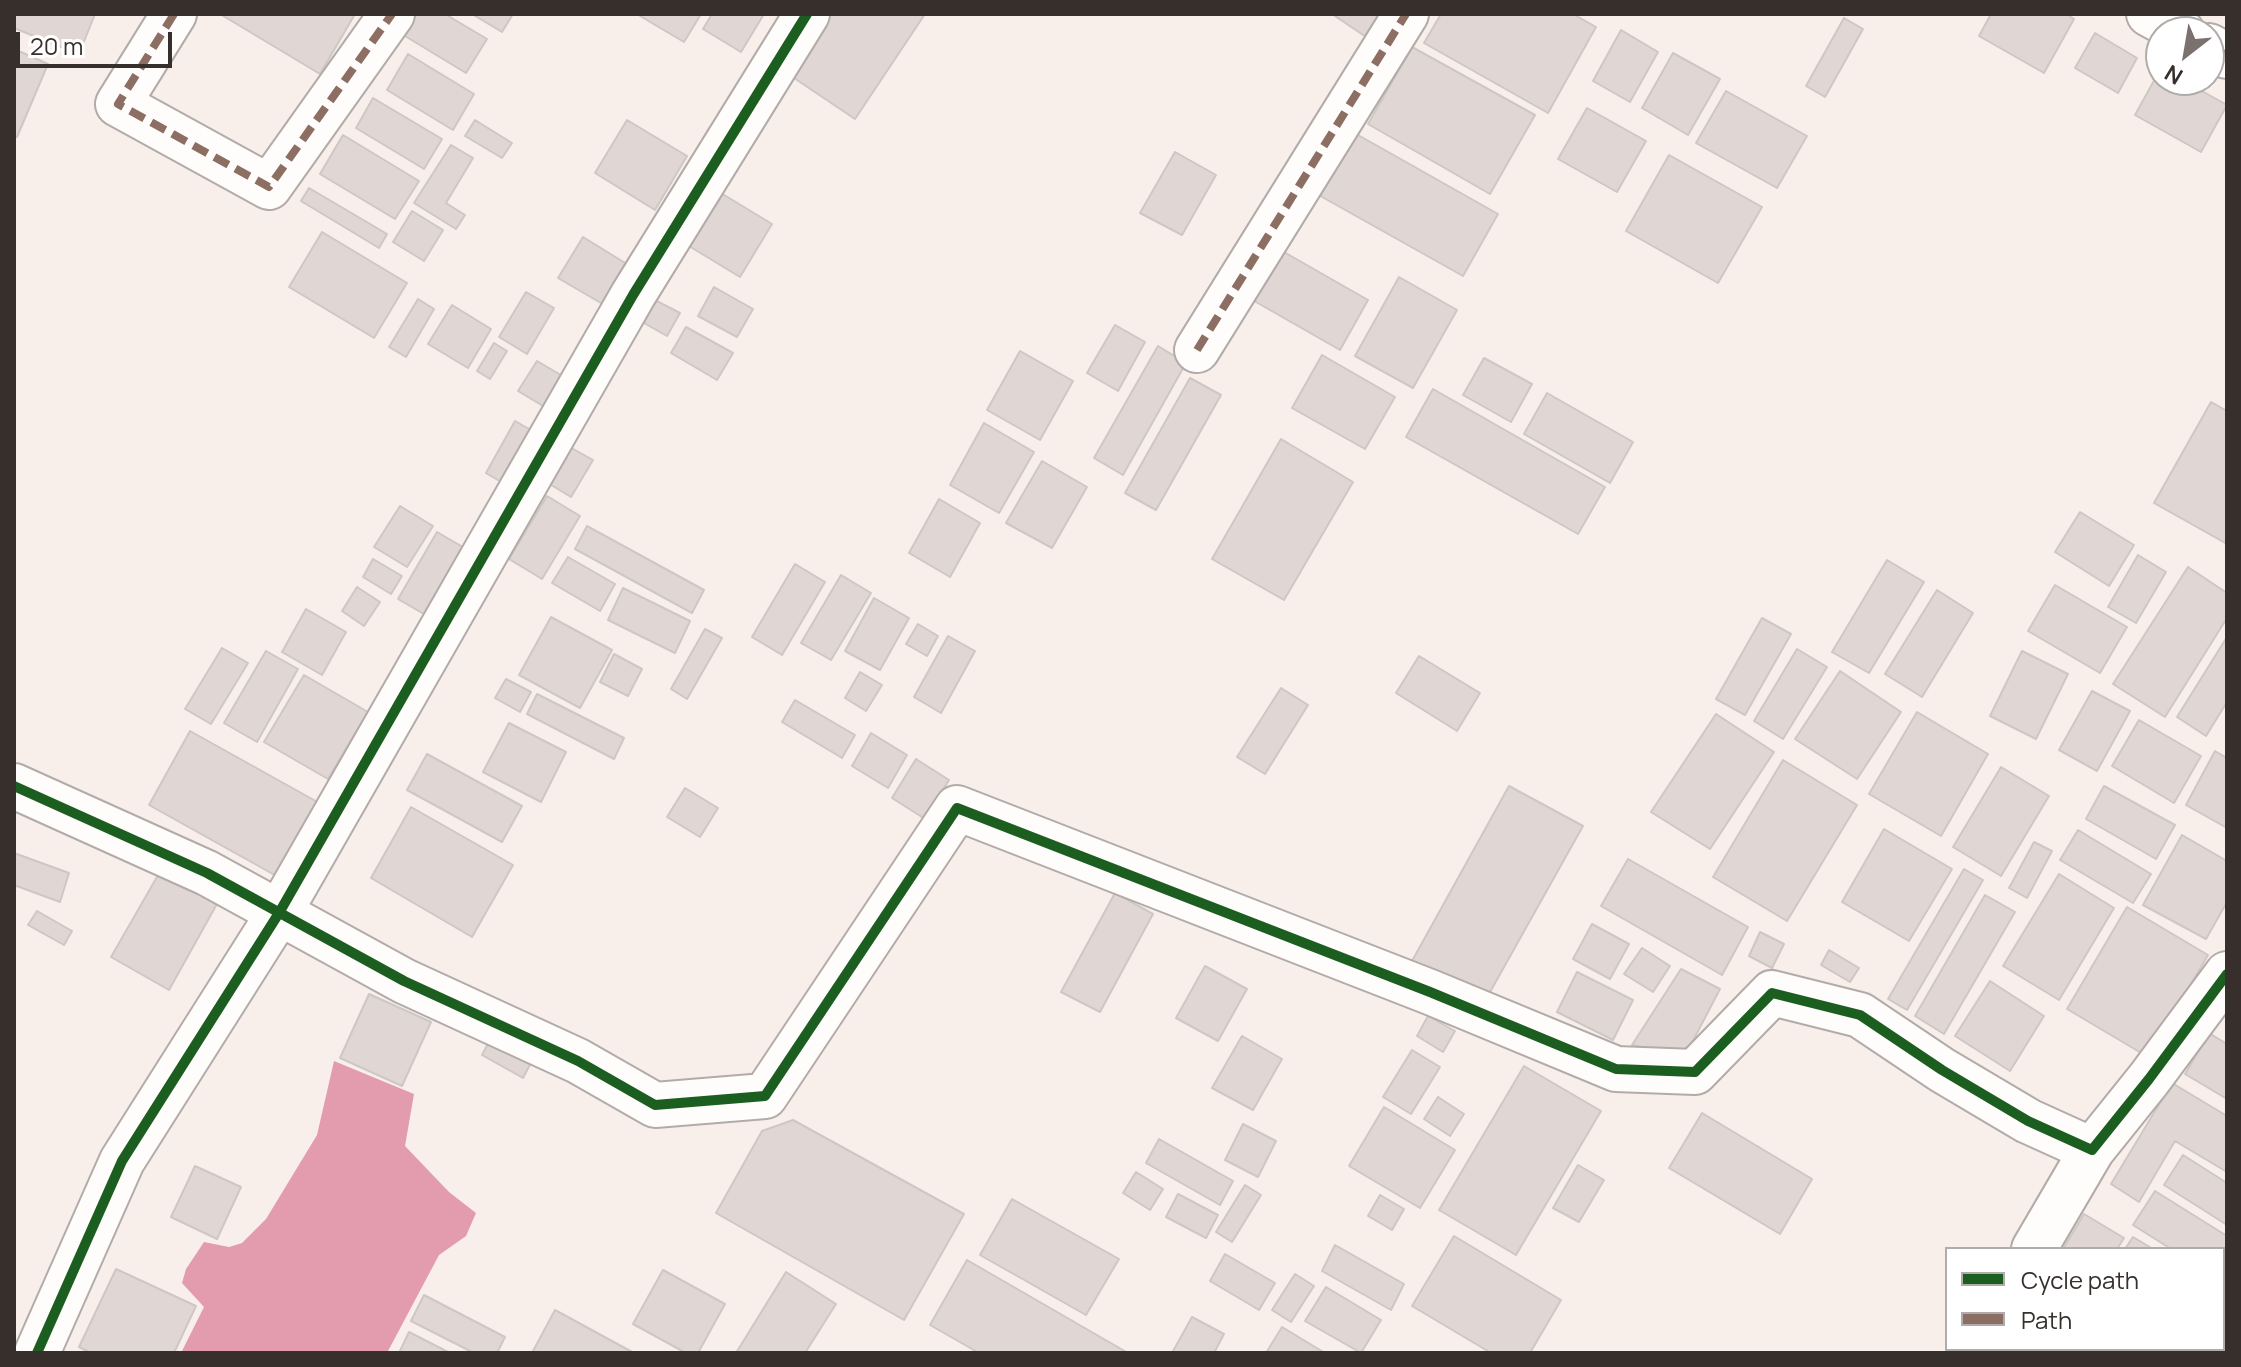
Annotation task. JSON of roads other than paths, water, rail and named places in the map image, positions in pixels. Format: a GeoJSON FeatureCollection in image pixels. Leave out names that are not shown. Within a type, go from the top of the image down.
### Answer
{"type":"FeatureCollection","features":[{"type":"Feature","properties":{"kind":"street"},"geometry":{"type":"LineString","coordinates":[[174,14],[118,104],[269,187],[392,14]]}},
{"type":"Feature","properties":{"kind":"street"},"geometry":{"type":"LineString","coordinates":[[37,1353],[122,1161],[279,913],[633,295],[807,14]]}},
{"type":"Feature","properties":{"kind":"street"},"geometry":{"type":"LineString","coordinates":[[1197,350],[1406,14]]}},
{"type":"Feature","properties":{"kind":"street"},"geometry":{"type":"LineString","coordinates":[[14,786],[207,873],[404,981],[578,1061],[655,1105],[765,1096],[957,808],[1430,992],[1616,1069],[1695,1072],[1772,993],[1860,1015],[1942,1070],[2028,1121],[2092,1150]]}},
{"type":"Feature","properties":{"kind":"street"},"geometry":{"type":"LineString","coordinates":[[2035,1247],[2092,1150],[2227,974]]}}]}
